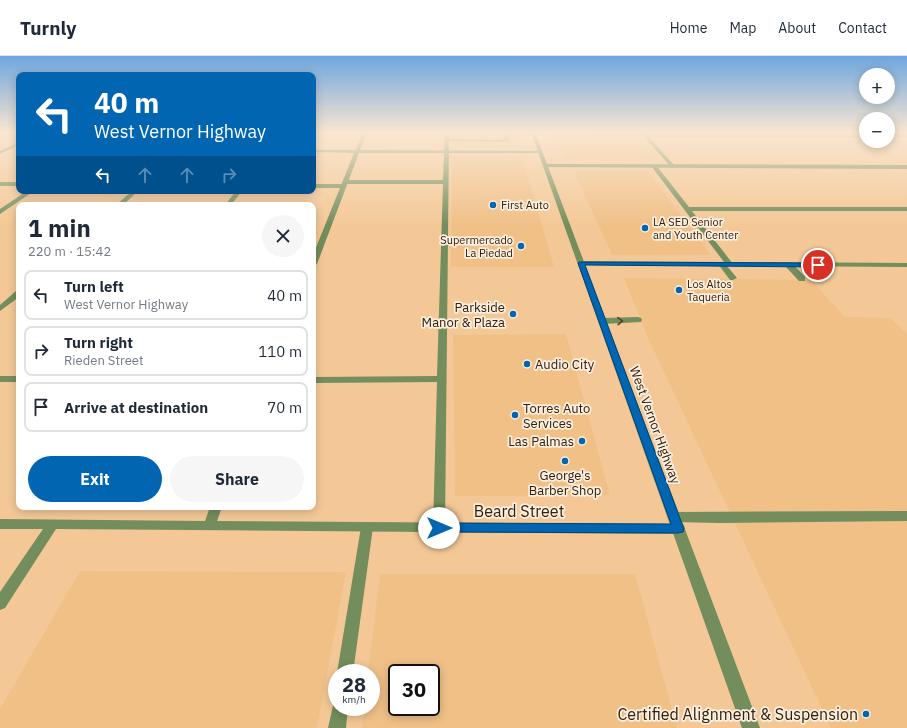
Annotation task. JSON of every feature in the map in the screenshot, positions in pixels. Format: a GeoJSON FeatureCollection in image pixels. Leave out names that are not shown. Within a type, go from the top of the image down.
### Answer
{"type":"FeatureCollection","features":[{"type":"Feature","properties":{"kind":"street"},"geometry":{"type":"LineString","coordinates":[[316,256],[353,163]]}},
{"type":"Feature","properties":{"kind":"street"},"geometry":{"type":"LineString","coordinates":[[439,528],[446,163]]}},
{"type":"Feature","properties":{"kind":"street"},"geometry":{"type":"LineString","coordinates":[[545,165],[907,167]]}},
{"type":"Feature","properties":{"kind":"street","name":"West Vernor Highway"},"geometry":{"type":"LineString","coordinates":[[545,165],[751,728]]}},
{"type":"Feature","properties":{"kind":"street"},"geometry":{"type":"LineString","coordinates":[[654,166],[687,209],[733,278]]}},
{"type":"Feature","properties":{"kind":"street"},"geometry":{"type":"LineString","coordinates":[[316,186],[446,182]]}},
{"type":"Feature","properties":{"kind":"street"},"geometry":{"type":"LineString","coordinates":[[0,184],[16,184]]}},
{"type":"Feature","properties":{"kind":"street"},"geometry":{"type":"LineString","coordinates":[[0,212],[27,194]]}},
{"type":"Feature","properties":{"kind":"street"},"geometry":{"type":"LineString","coordinates":[[123,202],[132,194]]}},
{"type":"Feature","properties":{"kind":"street"},"geometry":{"type":"LineString","coordinates":[[687,209],[907,209]]}},
{"type":"Feature","properties":{"kind":"street"},"geometry":{"type":"LineString","coordinates":[[581,263],[907,265]]}},
{"type":"Feature","properties":{"kind":"street"},"geometry":{"type":"LineString","coordinates":[[789,265],[802,279]]}},
{"type":"Feature","properties":{"kind":"street"},"geometry":{"type":"LineString","coordinates":[[0,309],[16,296]]}},
{"type":"Feature","properties":{"kind":"street"},"geometry":{"type":"LineString","coordinates":[[603,321],[638,320]]}},
{"type":"Feature","properties":{"kind":"street"},"geometry":{"type":"LineString","coordinates":[[0,379],[16,379]]}},
{"type":"Feature","properties":{"kind":"street"},"geometry":{"type":"LineString","coordinates":[[316,380],[442,379]]}},
{"type":"Feature","properties":{"kind":"street"},"geometry":{"type":"LineString","coordinates":[[209,526],[215,510]]}},
{"type":"Feature","properties":{"kind":"street","name":"Beard Street"},"geometry":{"type":"LineString","coordinates":[[0,524],[439,528],[676,523],[719,518],[907,516]]}},
{"type":"Feature","properties":{"kind":"street"},"geometry":{"type":"LineString","coordinates":[[0,604],[53,524]]}},
{"type":"Feature","properties":{"kind":"street"},"geometry":{"type":"LineString","coordinates":[[346,664],[367,527]]}},
{"type":"Feature","properties":{"kind":"street"},"geometry":{"type":"LineString","coordinates":[[337,728],[339,716]]}},
{"type":"Feature","properties":{"kind":"shaded area"},"geometry":{"type":"Polygon","coordinates":[[[452,163],[524,163],[554,267],[451,267],[452,163]]]}},
{"type":"Feature","properties":{"kind":"shaded area","name":"LA SED Senior and Youth Center"},"geometry":{"type":"Polygon","coordinates":[[[574,171],[648,171],[711,255],[612,255],[574,171]]]}},
{"type":"Feature","properties":{"kind":"shaded area"},"geometry":{"type":"Polygon","coordinates":[[[624,278],[811,280],[845,317],[890,318],[907,334],[907,728],[831,728],[649,340],[624,278]]]}},
{"type":"Feature","properties":{"kind":"shaded area"},"geometry":{"type":"Polygon","coordinates":[[[566,334],[610,495],[455,496],[453,335],[566,334]]]}},
{"type":"Feature","properties":{"kind":"shaded area"},"geometry":{"type":"Polygon","coordinates":[[[80,571],[346,572],[317,728],[0,728],[0,709],[80,571]]]}},
{"type":"Feature","properties":{"kind":"shaded area"},"geometry":{"type":"Polygon","coordinates":[[[380,574],[635,574],[677,728],[362,728],[363,716],[380,716],[380,664],[369,664],[380,574]]]}},
{"type":"Feature","properties":{"kind":"place","name":"First Auto"},"geometry":{"type":"Point","coordinates":[493,205]}},
{"type":"Feature","properties":{"kind":"place","name":"LA SED Senior and Youth Center"},"geometry":{"type":"Point","coordinates":[645,228]}},
{"type":"Feature","properties":{"kind":"place","name":"Supermercado La Piedad"},"geometry":{"type":"Point","coordinates":[521,246]}},
{"type":"Feature","properties":{"kind":"place","name":"Los Altos Taqueria"},"geometry":{"type":"Point","coordinates":[679,290]}},
{"type":"Feature","properties":{"kind":"place","name":"Parkside Manor & Plaza"},"geometry":{"type":"Point","coordinates":[513,314]}},
{"type":"Feature","properties":{"kind":"place","name":"Audio City"},"geometry":{"type":"Point","coordinates":[527,364]}},
{"type":"Feature","properties":{"kind":"place","name":"Torres Auto Services"},"geometry":{"type":"Point","coordinates":[515,415]}},
{"type":"Feature","properties":{"kind":"place","name":"Las Palmas"},"geometry":{"type":"Point","coordinates":[582,441]}},
{"type":"Feature","properties":{"kind":"place","name":"George's Barber Shop"},"geometry":{"type":"Point","coordinates":[565,461]}},
{"type":"Feature","properties":{"kind":"place","name":"Certified Alignment & Suspension"},"geometry":{"type":"Point","coordinates":[866,714]}},
{"type":"Feature","properties":{"kind":"route"},"geometry":{"type":"LineString","coordinates":[[439,528],[678,529],[581,263],[818,265]]}}]}
